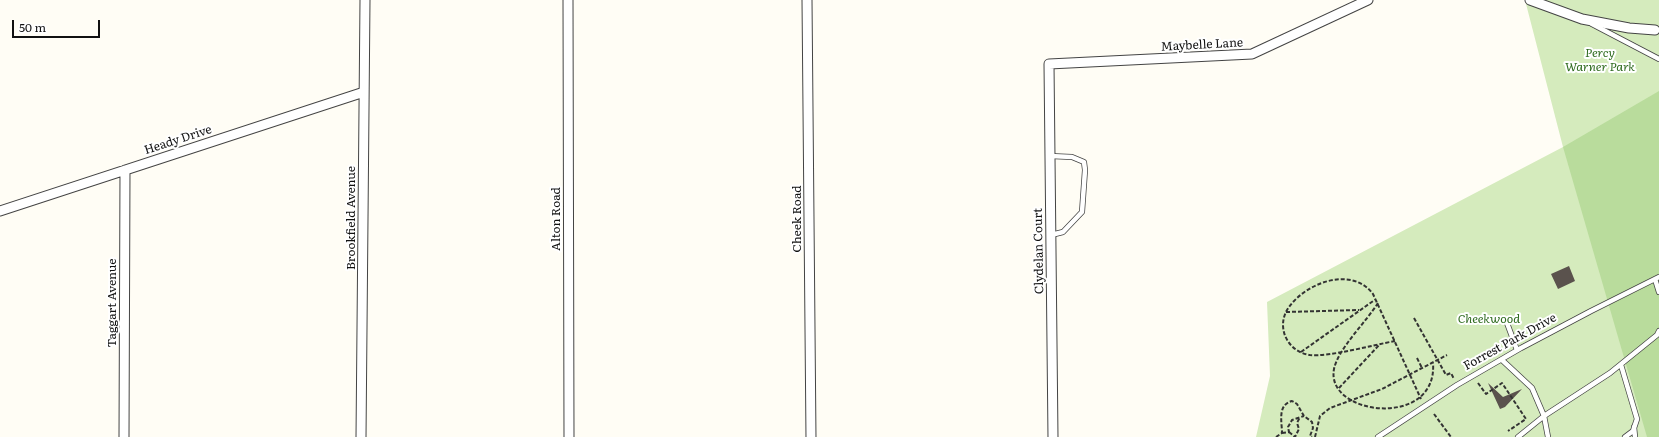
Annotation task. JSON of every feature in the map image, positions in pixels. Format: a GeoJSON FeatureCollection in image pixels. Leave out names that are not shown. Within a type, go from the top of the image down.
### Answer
{"type":"FeatureCollection","features":[{"type":"Feature","properties":{"kind":"street","name":"Brookfield Avenue"},"geometry":{"type":"LineString","coordinates":[[362,437],[365,0]]}},
{"type":"Feature","properties":{"kind":"street","name":"Alton Road"},"geometry":{"type":"LineString","coordinates":[[568,0],[568,437]]}},
{"type":"Feature","properties":{"kind":"street","name":"Cheek Road"},"geometry":{"type":"LineString","coordinates":[[807,0],[811,437]]}},
{"type":"Feature","properties":{"kind":"street","name":"Maybelle Lane"},"geometry":{"type":"LineString","coordinates":[[1049,64],[1252,54],[1368,0]]}},
{"type":"Feature","properties":{"kind":"street"},"geometry":{"type":"LineString","coordinates":[[1530,0],[1582,19],[1629,28],[1657,30]]}},
{"type":"Feature","properties":{"kind":"street","name":"Clydelan Court"},"geometry":{"type":"LineString","coordinates":[[1049,64],[1053,437]]}},
{"type":"Feature","properties":{"kind":"street","name":"Heady Drive"},"geometry":{"type":"LineString","coordinates":[[0,212],[364,92]]}},
{"type":"Feature","properties":{"kind":"street","name":"Taggart Avenue"},"geometry":{"type":"LineString","coordinates":[[124,437],[125,170]]}},
{"type":"Feature","properties":{"kind":"lane"},"geometry":{"type":"LineString","coordinates":[[1582,19],[1659,59]]}},
{"type":"Feature","properties":{"kind":"lane"},"geometry":{"type":"LineString","coordinates":[[1050,156],[1077,158],[1084,162],[1086,170],[1082,212],[1063,232],[1051,235]]}},
{"type":"Feature","properties":{"kind":"lane"},"geometry":{"type":"LineString","coordinates":[[1657,278],[1659,292]]}},
{"type":"Feature","properties":{"kind":"lane","name":"Forrest Park Drive"},"geometry":{"type":"LineString","coordinates":[[1378,437],[1426,407],[1457,385],[1518,350],[1657,278]]}},
{"type":"Feature","properties":{"kind":"lane"},"geometry":{"type":"LineString","coordinates":[[1507,323],[1518,350]]}},
{"type":"Feature","properties":{"kind":"lane"},"geometry":{"type":"LineString","coordinates":[[1518,437],[1544,416],[1620,364],[1657,335],[1659,331]]}},
{"type":"Feature","properties":{"kind":"lane"},"geometry":{"type":"LineString","coordinates":[[1502,360],[1532,388],[1544,416],[1548,437]]}},
{"type":"Feature","properties":{"kind":"lane"},"geometry":{"type":"LineString","coordinates":[[1620,364],[1637,419],[1634,427],[1625,437]]}},
{"type":"Feature","properties":{"kind":"lane"},"geometry":{"type":"LineString","coordinates":[[1634,427],[1635,437]]}},
{"type":"Feature","properties":{"kind":"path"},"geometry":{"type":"LineString","coordinates":[[1395,341],[1319,355],[1301,352],[1290,345],[1284,336],[1283,324],[1286,312],[1295,301],[1310,290],[1326,282],[1343,278],[1351,279],[1363,284],[1371,291],[1376,299],[1378,303],[1395,341],[1410,375],[1420,397],[1432,417]]}},
{"type":"Feature","properties":{"kind":"path"},"geometry":{"type":"LineString","coordinates":[[1301,352],[1376,299]]}},
{"type":"Feature","properties":{"kind":"path"},"geometry":{"type":"LineString","coordinates":[[1378,303],[1334,367],[1333,374],[1339,388],[1350,400],[1367,406],[1385,409],[1402,406],[1420,397],[1427,389],[1431,380],[1433,363]]}},
{"type":"Feature","properties":{"kind":"path"},"geometry":{"type":"LineString","coordinates":[[1286,312],[1359,310]]}},
{"type":"Feature","properties":{"kind":"path"},"geometry":{"type":"LineString","coordinates":[[1414,318],[1446,375],[1451,373],[1457,385]]}},
{"type":"Feature","properties":{"kind":"path"},"geometry":{"type":"LineString","coordinates":[[1339,388],[1380,344]]}},
{"type":"Feature","properties":{"kind":"path"},"geometry":{"type":"LineString","coordinates":[[1315,437],[1320,416],[1330,408],[1382,389],[1447,355]]}},
{"type":"Feature","properties":{"kind":"path"},"geometry":{"type":"LineString","coordinates":[[1417,358],[1422,368]]}},
{"type":"Feature","properties":{"kind":"path"},"geometry":{"type":"LineString","coordinates":[[1478,383],[1486,394],[1502,383],[1526,419],[1508,431]]}},
{"type":"Feature","properties":{"kind":"path"},"geometry":{"type":"LineString","coordinates":[[1282,433],[1281,412],[1289,402],[1297,404],[1302,416],[1310,419],[1313,428],[1310,436],[1312,437]]}},
{"type":"Feature","properties":{"kind":"path"},"geometry":{"type":"LineString","coordinates":[[1434,414],[1451,437]]}},
{"type":"Feature","properties":{"kind":"path"},"geometry":{"type":"LineString","coordinates":[[1276,437],[1282,433],[1289,432],[1295,437],[1299,429],[1296,423],[1302,416]]}},
{"type":"Feature","properties":{"kind":"path"},"geometry":{"type":"LineString","coordinates":[[1289,432],[1291,422],[1302,416]]}},
{"type":"Feature","properties":{"kind":"green space","name":"Cheekwood"},"geometry":{"type":"Polygon","coordinates":[[[1525,0],[1659,0],[1659,437],[1256,437],[1270,376],[1267,302],[1563,147],[1525,0]]]}},
{"type":"Feature","properties":{"kind":"green space"},"geometry":{"type":"Polygon","coordinates":[[[1659,91],[1659,437],[1647,437],[1563,147],[1659,91]]]}},
{"type":"Feature","properties":{"kind":"building"},"geometry":{"type":"Polygon","coordinates":[[[1569,266],[1575,281],[1558,289],[1551,274],[1569,266]]]}},
{"type":"Feature","properties":{"kind":"building"},"geometry":{"type":"Polygon","coordinates":[[[1488,383],[1503,397],[1522,389],[1505,407],[1500,409],[1488,383]]]}},
{"type":"Feature","properties":{"kind":"park label","name":"Percy Warner Park"},"geometry":{"type":"Point","coordinates":[1600,60]}}]}
